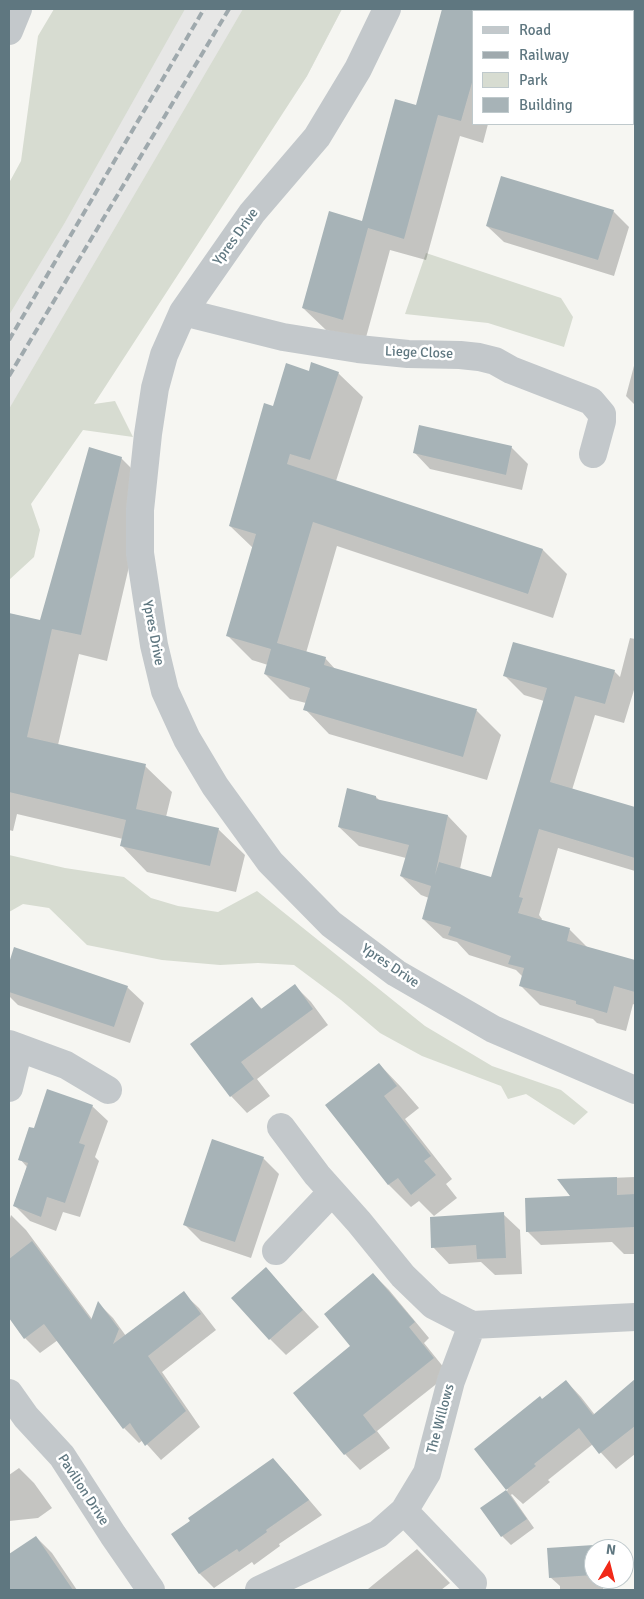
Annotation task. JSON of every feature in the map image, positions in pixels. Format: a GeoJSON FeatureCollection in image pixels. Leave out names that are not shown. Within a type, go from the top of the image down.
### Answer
{"type":"FeatureCollection","features":[{"type":"Feature","properties":{"kind":"street"},"geometry":{"type":"LineString","coordinates":[[9,31],[18,9]]}},
{"type":"Feature","properties":{"kind":"street","name":"Ypres Drive"},"geometry":{"type":"LineString","coordinates":[[387,9],[358,69],[317,137],[252,214],[183,312],[164,355],[155,388],[148,434],[140,519],[140,553],[154,645],[165,691],[187,739],[215,786],[270,862],[331,924],[396,973],[493,1029],[635,1090]]}},
{"type":"Feature","properties":{"kind":"street","name":"Liege Close"},"geometry":{"type":"LineString","coordinates":[[183,312],[283,337],[358,349],[408,354],[460,354],[495,361],[512,370],[591,400],[602,414],[593,454]]}},
{"type":"Feature","properties":{"kind":"street"},"geometry":{"type":"LineString","coordinates":[[9,1088],[14,1046],[66,1064],[108,1090]]}},
{"type":"Feature","properties":{"kind":"street"},"geometry":{"type":"LineString","coordinates":[[281,1127],[402,1276],[433,1305],[472,1325],[635,1317]]}},
{"type":"Feature","properties":{"kind":"street"},"geometry":{"type":"LineString","coordinates":[[276,1251],[332,1192]]}},
{"type":"Feature","properties":{"kind":"street","name":"The Willows"},"geometry":{"type":"LineString","coordinates":[[259,1590],[378,1534],[404,1510],[427,1474],[451,1381],[472,1325]]}},
{"type":"Feature","properties":{"kind":"street","name":"Pavilion Drive"},"geometry":{"type":"LineString","coordinates":[[9,1393],[26,1417],[62,1456],[151,1590]]}},
{"type":"Feature","properties":{"kind":"street"},"geometry":{"type":"LineString","coordinates":[[404,1510],[473,1584]]}},
{"type":"Feature","properties":{"kind":"shaded area"},"geometry":{"type":"Polygon","coordinates":[[[115,9],[342,9],[307,76],[9,516],[9,183],[115,9]]]}},
{"type":"Feature","properties":{"kind":"green space"},"geometry":{"type":"Polygon","coordinates":[[[54,9],[185,9],[64,224],[9,315],[9,183],[21,161],[38,36],[54,9]]]}},
{"type":"Feature","properties":{"kind":"green space"},"geometry":{"type":"Polygon","coordinates":[[[243,9],[342,9],[307,76],[94,404],[115,401],[133,437],[83,430],[31,504],[40,530],[34,557],[9,580],[9,409],[243,9]]]}},
{"type":"Feature","properties":{"kind":"green space"},"geometry":{"type":"Polygon","coordinates":[[[426,253],[561,298],[573,317],[564,347],[488,323],[405,314],[426,253]]]}},
{"type":"Feature","properties":{"kind":"green space"},"geometry":{"type":"Polygon","coordinates":[[[9,855],[65,868],[124,877],[151,898],[178,906],[218,912],[257,891],[425,1026],[492,1066],[561,1090],[588,1112],[574,1125],[526,1094],[508,1099],[501,1086],[422,1056],[380,1033],[341,1000],[294,965],[258,963],[220,965],[162,960],[87,945],[49,908],[23,904],[9,912],[9,855]]]}},
{"type":"Feature","properties":{"kind":"building"},"geometry":{"type":"Polygon","coordinates":[[[442,9],[473,9],[472,82],[461,121],[438,115],[404,239],[368,228],[343,320],[302,308],[329,211],[362,221],[395,99],[416,105],[442,9]]]}},
{"type":"Feature","properties":{"kind":"building"},"geometry":{"type":"Polygon","coordinates":[[[501,176],[614,210],[598,260],[486,226],[501,176]]]}},
{"type":"Feature","properties":{"kind":"building"},"geometry":{"type":"Polygon","coordinates":[[[311,362],[339,372],[310,460],[290,454],[287,464],[543,549],[528,594],[313,522],[277,643],[326,657],[324,665],[477,709],[463,757],[303,710],[310,688],[264,674],[271,649],[226,636],[256,534],[229,526],[264,403],[273,406],[286,363],[309,371],[311,362]]]}},
{"type":"Feature","properties":{"kind":"building"},"geometry":{"type":"Polygon","coordinates":[[[419,425],[512,446],[506,475],[413,453],[419,425]]]}},
{"type":"Feature","properties":{"kind":"building"},"geometry":{"type":"Polygon","coordinates":[[[89,447],[122,457],[81,635],[52,629],[27,737],[146,764],[136,809],[219,828],[210,866],[120,846],[126,820],[9,792],[9,613],[40,620],[89,447]]]}},
{"type":"Feature","properties":{"kind":"building"},"geometry":{"type":"Polygon","coordinates":[[[513,642],[615,670],[605,704],[575,696],[550,782],[635,807],[635,858],[539,829],[519,897],[523,898],[518,913],[570,928],[567,941],[635,960],[635,992],[614,986],[607,1013],[576,1004],[576,1001],[519,986],[524,968],[508,964],[511,956],[448,935],[451,927],[422,919],[431,886],[400,876],[409,845],[338,827],[347,788],[376,796],[376,799],[448,815],[435,875],[439,862],[491,877],[547,688],[503,676],[513,642]]]}},
{"type":"Feature","properties":{"kind":"building"},"geometry":{"type":"Polygon","coordinates":[[[14,947],[128,986],[114,1027],[9,992],[9,963],[14,947]]]}},
{"type":"Feature","properties":{"kind":"building"},"geometry":{"type":"Polygon","coordinates":[[[295,984],[313,1009],[241,1062],[254,1079],[230,1097],[190,1044],[252,997],[261,1009],[295,984]]]}},
{"type":"Feature","properties":{"kind":"building"},"geometry":{"type":"Polygon","coordinates":[[[379,1063],[397,1086],[384,1096],[431,1156],[424,1161],[436,1175],[411,1195],[398,1178],[388,1185],[325,1105],[379,1063]]]}},
{"type":"Feature","properties":{"kind":"building"},"geometry":{"type":"Polygon","coordinates":[[[47,1089],[93,1105],[79,1143],[85,1145],[65,1203],[47,1197],[41,1217],[13,1206],[28,1163],[18,1160],[29,1127],[34,1128],[47,1089]]]}},
{"type":"Feature","properties":{"kind":"building"},"geometry":{"type":"Polygon","coordinates":[[[212,1139],[264,1157],[235,1242],[183,1225],[212,1139]]]}},
{"type":"Feature","properties":{"kind":"building"},"geometry":{"type":"Polygon","coordinates":[[[617,1177],[617,1195],[635,1194],[635,1227],[526,1232],[525,1198],[570,1196],[557,1179],[617,1177]]]}},
{"type":"Feature","properties":{"kind":"building"},"geometry":{"type":"Polygon","coordinates":[[[504,1212],[506,1258],[477,1259],[476,1245],[431,1248],[430,1217],[504,1212]]]}},
{"type":"Feature","properties":{"kind":"building"},"geometry":{"type":"Polygon","coordinates":[[[32,1241],[91,1320],[98,1301],[119,1329],[113,1344],[184,1291],[201,1314],[148,1356],[186,1411],[145,1446],[130,1423],[123,1429],[44,1324],[24,1339],[9,1318],[9,1259],[32,1241]]]}},
{"type":"Feature","properties":{"kind":"building"},"geometry":{"type":"Polygon","coordinates":[[[266,1267],[303,1310],[269,1340],[231,1298],[266,1267]]]}},
{"type":"Feature","properties":{"kind":"building"},"geometry":{"type":"Polygon","coordinates":[[[373,1273],[415,1322],[409,1327],[434,1358],[363,1415],[376,1432],[344,1455],[293,1393],[350,1346],[324,1314],[373,1273]]]}},
{"type":"Feature","properties":{"kind":"building"},"geometry":{"type":"Polygon","coordinates":[[[635,1379],[635,1426],[599,1454],[579,1428],[534,1464],[536,1466],[506,1490],[474,1449],[540,1396],[542,1399],[566,1380],[593,1415],[635,1379]]]}},
{"type":"Feature","properties":{"kind":"building"},"geometry":{"type":"Polygon","coordinates":[[[273,1458],[309,1500],[266,1530],[267,1532],[239,1552],[237,1549],[199,1574],[171,1534],[190,1521],[188,1518],[273,1458]]]}},
{"type":"Feature","properties":{"kind":"building"},"geometry":{"type":"Polygon","coordinates":[[[506,1490],[527,1519],[501,1537],[480,1508],[506,1490]]]}},
{"type":"Feature","properties":{"kind":"building"},"geometry":{"type":"Polygon","coordinates":[[[36,1536],[73,1590],[9,1590],[9,1554],[36,1536]]]}},
{"type":"Feature","properties":{"kind":"building"},"geometry":{"type":"Polygon","coordinates":[[[584,1546],[584,1576],[549,1578],[547,1548],[584,1546]]]}},
{"type":"Feature","properties":{"kind":"railway"},"geometry":{"type":"LineString","coordinates":[[9,340],[204,9]]}},
{"type":"Feature","properties":{"kind":"railway"},"geometry":{"type":"LineString","coordinates":[[9,376],[229,9]]}}]}
